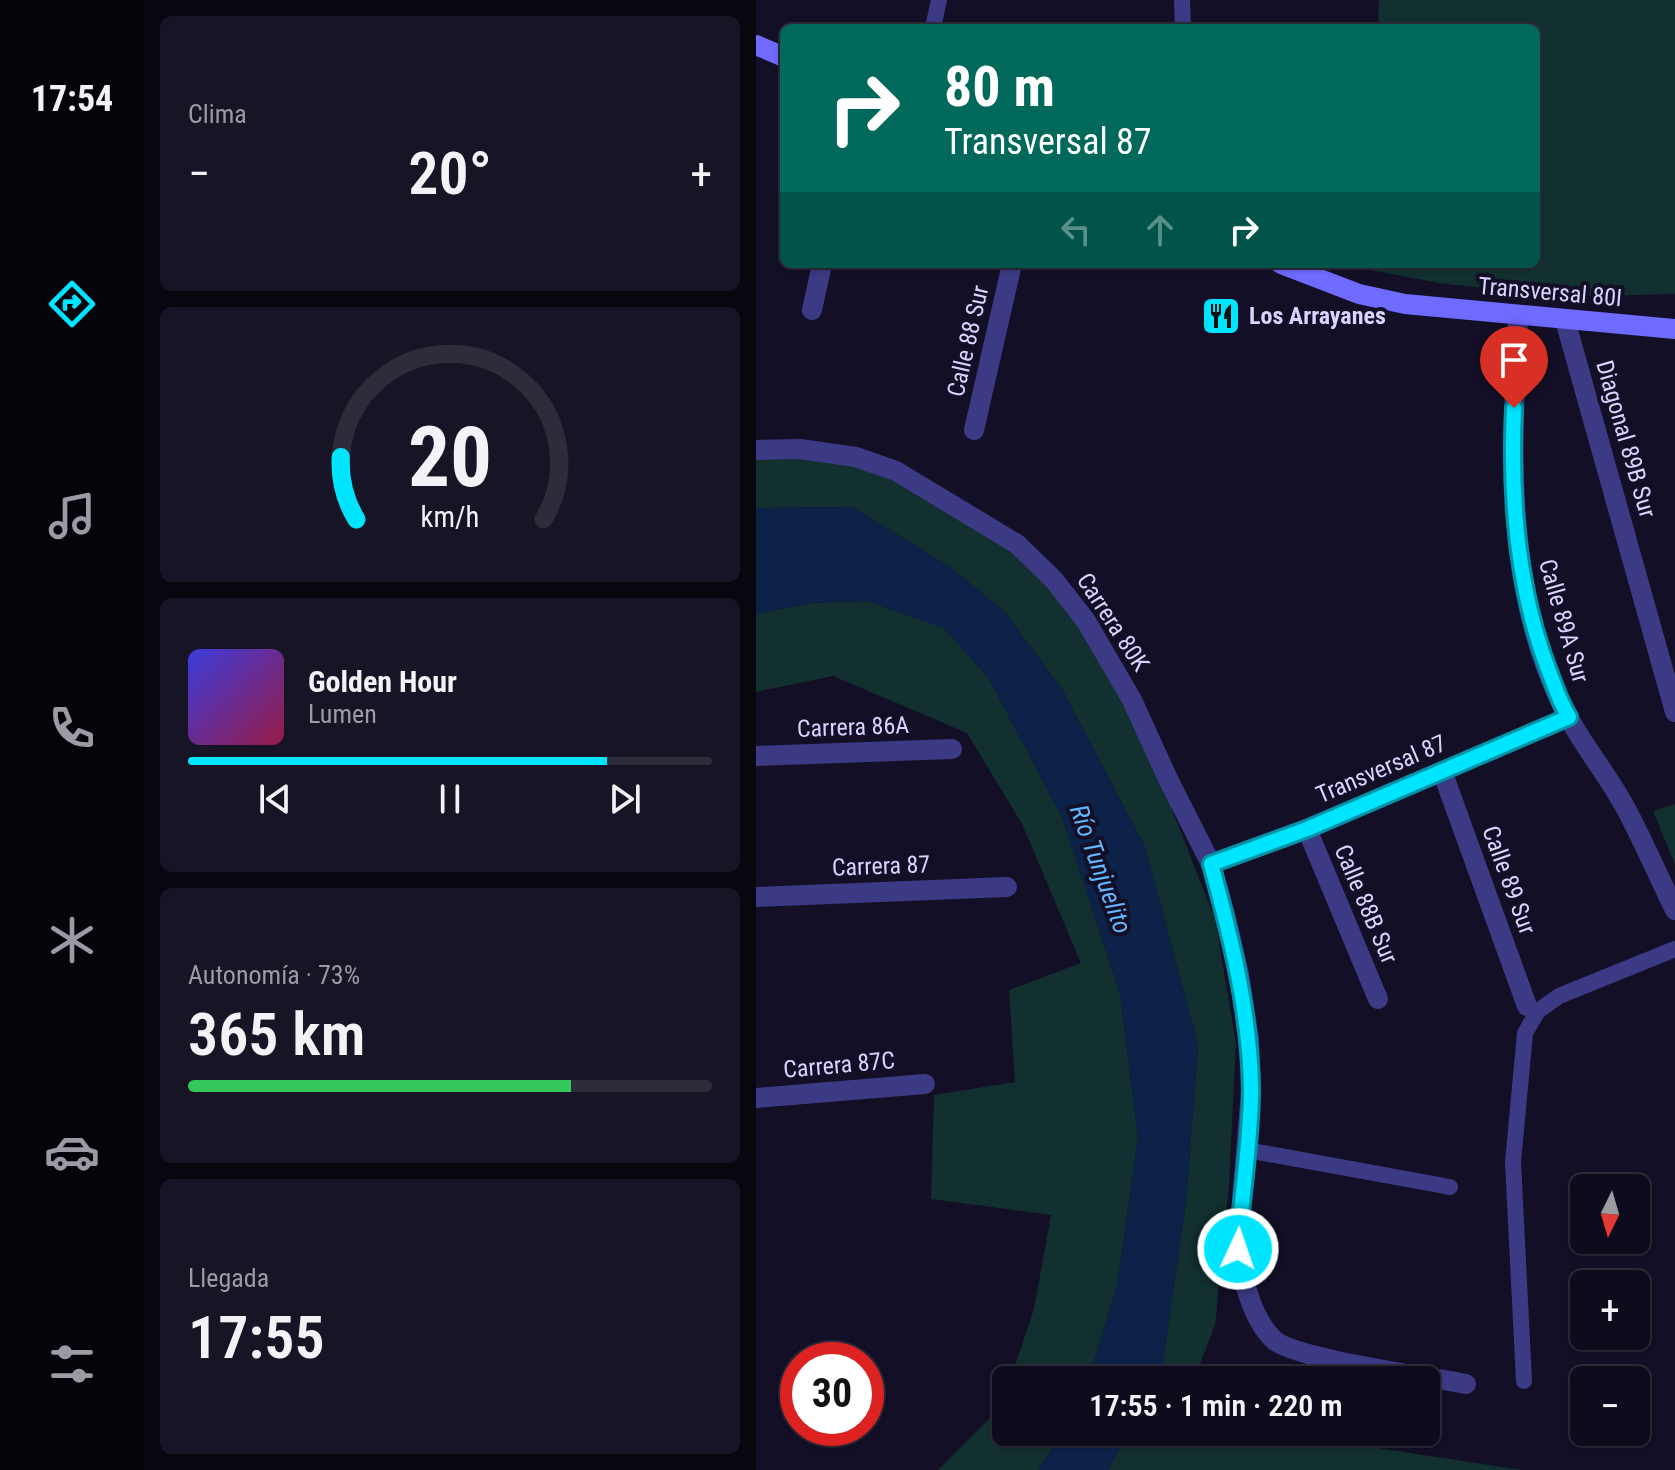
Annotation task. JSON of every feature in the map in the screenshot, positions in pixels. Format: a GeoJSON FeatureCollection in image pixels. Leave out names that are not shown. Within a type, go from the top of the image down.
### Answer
{"type":"FeatureCollection","features":[{"type":"Feature","properties":{"kind":"main road"},"geometry":{"type":"LineString","coordinates":[[756,45],[780,55]]}},
{"type":"Feature","properties":{"kind":"main road","name":"Transversal 80I"},"geometry":{"type":"LineString","coordinates":[[1291,268],[1359,294],[1405,304],[1675,329]]}},
{"type":"Feature","properties":{"kind":"street"},"geometry":{"type":"LineString","coordinates":[[812,310],[821,268]]}},
{"type":"Feature","properties":{"kind":"street","name":"Calle 88 Sur"},"geometry":{"type":"LineString","coordinates":[[974,430],[1011,268]]}},
{"type":"Feature","properties":{"kind":"street","name":"Calle 89A Sur"},"geometry":{"type":"LineString","coordinates":[[1518,315],[1513,436],[1520,572],[1538,642],[1561,705],[1625,808],[1675,910]]}},
{"type":"Feature","properties":{"kind":"street","name":"Diagonal 89B Sur"},"geometry":{"type":"LineString","coordinates":[[1565,320],[1674,704]]}},
{"type":"Feature","properties":{"kind":"street","name":"Carrera 80K"},"geometry":{"type":"LineString","coordinates":[[756,450],[800,449],[856,457],[896,471],[1017,544],[1054,580],[1086,621],[1132,700],[1211,864],[1239,974],[1249,1039],[1251,1091],[1239,1237],[1242,1273],[1261,1322],[1284,1347],[1349,1363],[1466,1384]]}},
{"type":"Feature","properties":{"kind":"street","name":"Transversal 87"},"geometry":{"type":"LineString","coordinates":[[1211,864],[1307,829],[1569,717]]}},
{"type":"Feature","properties":{"kind":"street","name":"Carrera 86A"},"geometry":{"type":"LineString","coordinates":[[756,756],[952,749]]}},
{"type":"Feature","properties":{"kind":"street","name":"Calle 89 Sur"},"geometry":{"type":"LineString","coordinates":[[1442,771],[1527,1006]]}},
{"type":"Feature","properties":{"kind":"street","name":"Calle 88B Sur"},"geometry":{"type":"LineString","coordinates":[[1307,829],[1378,999]]}},
{"type":"Feature","properties":{"kind":"street","name":"Carrera 87"},"geometry":{"type":"LineString","coordinates":[[756,897],[1007,887]]}},
{"type":"Feature","properties":{"kind":"street","name":"Carrera 87C"},"geometry":{"type":"LineString","coordinates":[[756,1098],[925,1084]]}},
{"type":"Feature","properties":{"kind":"lane"},"geometry":{"type":"LineString","coordinates":[[934,24],[938,0]]}},
{"type":"Feature","properties":{"kind":"lane"},"geometry":{"type":"LineString","coordinates":[[1182,0],[1183,24]]}},
{"type":"Feature","properties":{"kind":"lane"},"geometry":{"type":"LineString","coordinates":[[1524,1381],[1513,1162],[1525,1033],[1538,1011],[1559,996],[1675,949]]}},
{"type":"Feature","properties":{"kind":"lane"},"geometry":{"type":"LineString","coordinates":[[1247,1150],[1450,1187]]}},
{"type":"Feature","properties":{"kind":"green space"},"geometry":{"type":"Polygon","coordinates":[[[1379,0],[1675,0],[1675,294],[1559,297],[1439,283],[1370,270],[1540,268],[1540,24],[1378,24],[1379,0]]]}},
{"type":"Feature","properties":{"kind":"green space"},"geometry":{"type":"Polygon","coordinates":[[[756,455],[856,463],[893,474],[1016,546],[1086,624],[1160,779],[1215,919],[1236,1043],[1229,1185],[1215,1325],[1199,1366],[1162,1366],[1186,1201],[1198,1045],[1145,847],[1062,689],[1004,611],[950,567],[852,507],[756,508],[756,455]]]}},
{"type":"Feature","properties":{"kind":"green space"},"geometry":{"type":"Polygon","coordinates":[[[868,601],[944,628],[988,677],[1062,817],[1120,993],[1138,1138],[1117,1287],[1092,1366],[1015,1366],[1034,1309],[1051,1215],[931,1199],[934,1095],[1015,1082],[1009,990],[1081,963],[1022,824],[967,733],[833,676],[756,692],[756,614],[812,603],[868,601]]]}},
{"type":"Feature","properties":{"kind":"green space"},"geometry":{"type":"Polygon","coordinates":[[[1675,804],[1675,864],[1653,811],[1675,804]]]}},
{"type":"Feature","properties":{"kind":"green space"},"geometry":{"type":"Polygon","coordinates":[[[992,1416],[992,1446],[1053,1446],[1039,1470],[938,1470],[992,1416]]]}},
{"type":"Feature","properties":{"kind":"green space"},"geometry":{"type":"Polygon","coordinates":[[[1121,1446],[1364,1446],[1522,1470],[1108,1470],[1121,1446]]]}},
{"type":"Feature","properties":{"kind":"water","name":"Río Tunjuelito"},"geometry":{"type":"Polygon","coordinates":[[[852,507],[950,567],[1004,611],[1062,689],[1145,847],[1198,1045],[1186,1201],[1163,1366],[1092,1366],[1117,1287],[1138,1138],[1120,993],[1062,817],[988,677],[944,628],[868,601],[812,603],[756,614],[756,508],[852,507]]]}},
{"type":"Feature","properties":{"kind":"water"},"geometry":{"type":"Polygon","coordinates":[[[1053,1446],[1121,1446],[1108,1470],[1039,1470],[1053,1446]]]}},
{"type":"Feature","properties":{"kind":"place","name":"Los Arrayanes"},"geometry":{"type":"Point","coordinates":[1221,316]}},
{"type":"Feature","properties":{"kind":"route"},"geometry":{"type":"LineString","coordinates":[[1238,1249],[1251,1091],[1249,1039],[1239,974],[1211,864],[1307,829],[1569,717],[1561,705],[1538,642],[1520,572],[1515,508],[1514,408]]}}]}
